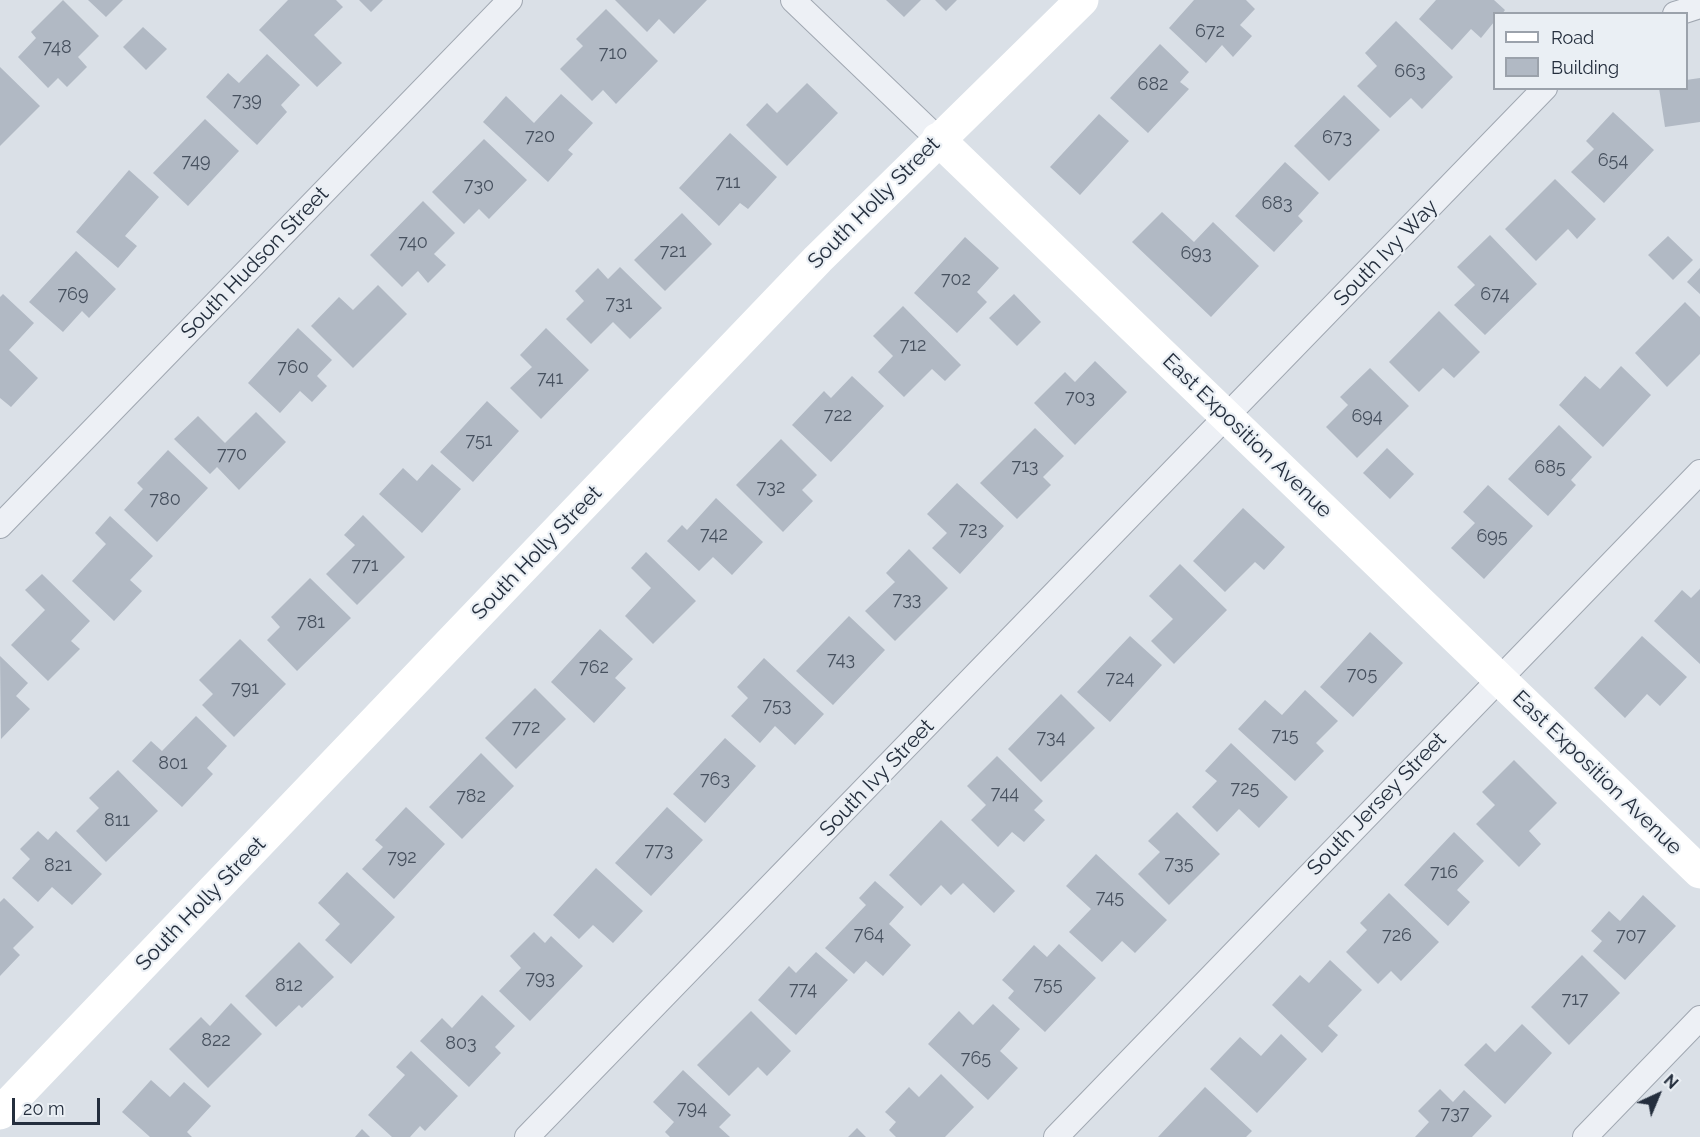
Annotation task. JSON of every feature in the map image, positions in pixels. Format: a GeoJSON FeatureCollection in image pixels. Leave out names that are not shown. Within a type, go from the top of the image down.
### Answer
{"type":"FeatureCollection","features":[{"type":"Feature","properties":{"kind":"main road","name":"South Holly Street"},"geometry":{"type":"LineString","coordinates":[[0,1113],[810,268],[938,139],[1082,0]]}},
{"type":"Feature","properties":{"kind":"main road","name":"East Exposition Avenue"},"geometry":{"type":"LineString","coordinates":[[938,139],[1700,872]]}},
{"type":"Feature","properties":{"kind":"street","name":"South Hudson Street"},"geometry":{"type":"LineString","coordinates":[[0,526],[510,0]]}},
{"type":"Feature","properties":{"kind":"street","name":"East Exposition Avenue"},"geometry":{"type":"LineString","coordinates":[[794,0],[938,139]]}},
{"type":"Feature","properties":{"kind":"street"},"geometry":{"type":"LineString","coordinates":[[1681,12],[1700,6]]}},
{"type":"Feature","properties":{"kind":"street","name":"South Ivy Way"},"geometry":{"type":"LineString","coordinates":[[1227,418],[1543,90]]}},
{"type":"Feature","properties":{"kind":"street","name":"South Ivy Street"},"geometry":{"type":"LineString","coordinates":[[527,1137],[1227,418]]}},
{"type":"Feature","properties":{"kind":"street","name":"South Jersey Street"},"geometry":{"type":"LineString","coordinates":[[1056,1137],[1700,472]]}},
{"type":"Feature","properties":{"kind":"street"},"geometry":{"type":"LineString","coordinates":[[1586,1137],[1700,1018]]}},
{"type":"Feature","properties":{"kind":"building"},"geometry":{"type":"Polygon","coordinates":[[[63,0],[99,36],[78,57],[87,67],[67,87],[58,78],[48,88],[18,57],[36,38],[31,32],[63,0]]]}},
{"type":"Feature","properties":{"kind":"building"},"geometry":{"type":"Polygon","coordinates":[[[88,0],[123,0],[106,17],[88,0]]]}},
{"type":"Feature","properties":{"kind":"building"},"geometry":{"type":"Polygon","coordinates":[[[288,0],[336,0],[343,7],[314,35],[342,63],[317,87],[259,30],[288,0]]]}},
{"type":"Feature","properties":{"kind":"building"},"geometry":{"type":"Polygon","coordinates":[[[359,0],[383,0],[371,12],[359,0]]]}},
{"type":"Feature","properties":{"kind":"building"},"geometry":{"type":"Polygon","coordinates":[[[615,0],[707,0],[674,34],[659,19],[647,32],[615,0]]]}},
{"type":"Feature","properties":{"kind":"building"},"geometry":{"type":"Polygon","coordinates":[[[886,0],[921,0],[904,17],[886,0]]]}},
{"type":"Feature","properties":{"kind":"building"},"geometry":{"type":"Polygon","coordinates":[[[935,0],[957,0],[946,11],[935,0]]]}},
{"type":"Feature","properties":{"kind":"building"},"geometry":{"type":"Polygon","coordinates":[[[1194,0],[1246,0],[1255,9],[1240,25],[1252,36],[1233,57],[1222,45],[1206,63],[1169,28],[1194,0]]]}},
{"type":"Feature","properties":{"kind":"building"},"geometry":{"type":"Polygon","coordinates":[[[1436,0],[1494,0],[1505,10],[1493,12],[1493,23],[1481,38],[1471,29],[1452,50],[1419,19],[1436,0]]]}},
{"type":"Feature","properties":{"kind":"building"},"geometry":{"type":"Polygon","coordinates":[[[606,9],[658,61],[616,104],[603,90],[592,101],[560,69],[583,46],[576,39],[606,9]]]}},
{"type":"Feature","properties":{"kind":"building"},"geometry":{"type":"Polygon","coordinates":[[[1396,21],[1453,77],[1422,109],[1411,98],[1390,118],[1357,86],[1377,66],[1365,53],[1396,21]]]}},
{"type":"Feature","properties":{"kind":"building"},"geometry":{"type":"Polygon","coordinates":[[[143,27],[167,49],[146,70],[123,47],[143,27]]]}},
{"type":"Feature","properties":{"kind":"building"},"geometry":{"type":"Polygon","coordinates":[[[1160,44],[1189,72],[1180,82],[1189,89],[1148,133],[1110,98],[1160,44]]]}},
{"type":"Feature","properties":{"kind":"building"},"geometry":{"type":"Polygon","coordinates":[[[267,54],[300,85],[281,105],[287,112],[257,145],[206,97],[228,73],[239,83],[267,54]]]}},
{"type":"Feature","properties":{"kind":"building"},"geometry":{"type":"Polygon","coordinates":[[[0,67],[40,106],[0,146],[0,67]]]}},
{"type":"Feature","properties":{"kind":"building"},"geometry":{"type":"Polygon","coordinates":[[[1700,78],[1700,122],[1665,127],[1659,90],[1688,90],[1688,80],[1700,78]]]}},
{"type":"Feature","properties":{"kind":"building"},"geometry":{"type":"Polygon","coordinates":[[[807,83],[838,113],[787,166],[746,125],[767,103],[777,113],[807,83]]]}},
{"type":"Feature","properties":{"kind":"building"},"geometry":{"type":"Polygon","coordinates":[[[561,94],[593,123],[568,150],[573,154],[548,182],[483,122],[506,96],[534,123],[561,94]]]}},
{"type":"Feature","properties":{"kind":"building"},"geometry":{"type":"Polygon","coordinates":[[[1344,95],[1380,130],[1329,181],[1294,146],[1344,95]]]}},
{"type":"Feature","properties":{"kind":"building"},"geometry":{"type":"Polygon","coordinates":[[[1613,112],[1654,150],[1604,203],[1571,172],[1594,149],[1586,141],[1613,112]]]}},
{"type":"Feature","properties":{"kind":"building"},"geometry":{"type":"Polygon","coordinates":[[[1099,114],[1129,141],[1080,195],[1050,167],[1099,114]]]}},
{"type":"Feature","properties":{"kind":"building"},"geometry":{"type":"Polygon","coordinates":[[[205,119],[239,151],[188,206],[153,173],[205,119]]]}},
{"type":"Feature","properties":{"kind":"building"},"geometry":{"type":"Polygon","coordinates":[[[730,133],[777,177],[748,209],[740,203],[719,226],[679,188],[730,133]]]}},
{"type":"Feature","properties":{"kind":"building"},"geometry":{"type":"Polygon","coordinates":[[[484,139],[527,180],[489,219],[479,209],[464,224],[432,192],[484,139]]]}},
{"type":"Feature","properties":{"kind":"building"},"geometry":{"type":"Polygon","coordinates":[[[1285,162],[1319,193],[1298,216],[1303,221],[1274,252],[1235,216],[1285,162]]]}},
{"type":"Feature","properties":{"kind":"building"},"geometry":{"type":"Polygon","coordinates":[[[129,170],[159,197],[125,236],[137,246],[118,268],[76,232],[129,170]]]}},
{"type":"Feature","properties":{"kind":"building"},"geometry":{"type":"Polygon","coordinates":[[[1555,179],[1596,219],[1577,239],[1568,229],[1536,261],[1505,229],[1555,179]]]}},
{"type":"Feature","properties":{"kind":"building"},"geometry":{"type":"Polygon","coordinates":[[[423,201],[455,233],[434,254],[446,265],[428,283],[418,271],[402,287],[370,255],[423,201]]]}},
{"type":"Feature","properties":{"kind":"building"},"geometry":{"type":"Polygon","coordinates":[[[1162,212],[1194,242],[1213,222],[1259,266],[1211,317],[1132,242],[1162,212]]]}},
{"type":"Feature","properties":{"kind":"building"},"geometry":{"type":"Polygon","coordinates":[[[682,213],[712,244],[665,291],[634,260],[682,213]]]}},
{"type":"Feature","properties":{"kind":"building"},"geometry":{"type":"Polygon","coordinates":[[[1490,235],[1537,284],[1485,335],[1454,305],[1475,285],[1457,267],[1490,235]]]}},
{"type":"Feature","properties":{"kind":"building"},"geometry":{"type":"Polygon","coordinates":[[[1668,236],[1693,260],[1673,280],[1648,255],[1668,236]]]}},
{"type":"Feature","properties":{"kind":"building"},"geometry":{"type":"Polygon","coordinates":[[[965,237],[999,268],[977,292],[987,302],[957,333],[914,293],[965,237]]]}},
{"type":"Feature","properties":{"kind":"building"},"geometry":{"type":"Polygon","coordinates":[[[76,251],[116,289],[89,318],[82,311],[63,332],[29,302],[76,251]]]}},
{"type":"Feature","properties":{"kind":"building"},"geometry":{"type":"Polygon","coordinates":[[[620,267],[662,308],[630,339],[613,322],[591,344],[566,319],[584,301],[575,291],[598,268],[608,279],[620,267]]]}},
{"type":"Feature","properties":{"kind":"building"},"geometry":{"type":"Polygon","coordinates":[[[1700,268],[1700,294],[1687,282],[1700,268]]]}},
{"type":"Feature","properties":{"kind":"building"},"geometry":{"type":"Polygon","coordinates":[[[378,285],[407,314],[353,368],[311,326],[339,297],[353,310],[378,285]]]}},
{"type":"Feature","properties":{"kind":"building"},"geometry":{"type":"Polygon","coordinates":[[[3,294],[34,323],[9,350],[38,378],[11,407],[0,398],[0,297],[3,294]]]}},
{"type":"Feature","properties":{"kind":"building"},"geometry":{"type":"Polygon","coordinates":[[[1014,294],[1041,322],[1017,346],[989,318],[1014,294]]]}},
{"type":"Feature","properties":{"kind":"building"},"geometry":{"type":"Polygon","coordinates":[[[1685,302],[1700,317],[1700,354],[1667,387],[1635,353],[1685,302]]]}},
{"type":"Feature","properties":{"kind":"building"},"geometry":{"type":"Polygon","coordinates":[[[903,306],[961,365],[945,381],[932,369],[904,397],[878,372],[893,356],[873,336],[903,306]]]}},
{"type":"Feature","properties":{"kind":"building"},"geometry":{"type":"Polygon","coordinates":[[[1439,311],[1480,352],[1454,378],[1443,368],[1419,392],[1389,362],[1439,311]]]}},
{"type":"Feature","properties":{"kind":"building"},"geometry":{"type":"Polygon","coordinates":[[[298,328],[332,360],[317,376],[327,386],[312,402],[300,391],[280,413],[248,383],[298,328]]]}},
{"type":"Feature","properties":{"kind":"building"},"geometry":{"type":"Polygon","coordinates":[[[546,328],[589,370],[541,419],[510,388],[532,367],[520,355],[546,328]]]}},
{"type":"Feature","properties":{"kind":"building"},"geometry":{"type":"Polygon","coordinates":[[[1095,361],[1127,392],[1075,445],[1034,403],[1065,372],[1075,382],[1095,361]]]}},
{"type":"Feature","properties":{"kind":"building"},"geometry":{"type":"Polygon","coordinates":[[[1621,366],[1651,395],[1603,447],[1559,405],[1585,376],[1600,389],[1621,366]]]}},
{"type":"Feature","properties":{"kind":"building"},"geometry":{"type":"Polygon","coordinates":[[[1370,368],[1409,406],[1357,458],[1326,427],[1348,405],[1340,397],[1370,368]]]}},
{"type":"Feature","properties":{"kind":"building"},"geometry":{"type":"Polygon","coordinates":[[[852,376],[884,406],[831,462],[792,425],[824,391],[831,398],[852,376]]]}},
{"type":"Feature","properties":{"kind":"building"},"geometry":{"type":"Polygon","coordinates":[[[487,401],[519,431],[473,482],[440,452],[487,401]]]}},
{"type":"Feature","properties":{"kind":"building"},"geometry":{"type":"Polygon","coordinates":[[[256,412],[286,442],[239,490],[217,467],[210,474],[174,439],[198,416],[225,443],[256,412]]]}},
{"type":"Feature","properties":{"kind":"building"},"geometry":{"type":"Polygon","coordinates":[[[1559,425],[1592,457],[1571,480],[1576,485],[1548,516],[1508,479],[1559,425]]]}},
{"type":"Feature","properties":{"kind":"building"},"geometry":{"type":"Polygon","coordinates":[[[1035,428],[1064,456],[1043,477],[1051,485],[1017,519],[980,483],[1035,428]]]}},
{"type":"Feature","properties":{"kind":"building"},"geometry":{"type":"Polygon","coordinates":[[[781,439],[817,475],[802,490],[813,501],[783,532],[736,485],[781,439]]]}},
{"type":"Feature","properties":{"kind":"building"},"geometry":{"type":"Polygon","coordinates":[[[1387,448],[1414,474],[1390,499],[1363,473],[1387,448]]]}},
{"type":"Feature","properties":{"kind":"building"},"geometry":{"type":"Polygon","coordinates":[[[168,450],[208,488],[157,542],[124,510],[143,489],[137,483],[168,450]]]}},
{"type":"Feature","properties":{"kind":"building"},"geometry":{"type":"Polygon","coordinates":[[[432,464],[461,489],[422,533],[379,494],[403,468],[417,481],[432,464]]]}},
{"type":"Feature","properties":{"kind":"building"},"geometry":{"type":"Polygon","coordinates":[[[957,483],[1004,526],[960,574],[932,548],[947,533],[927,514],[957,483]]]}},
{"type":"Feature","properties":{"kind":"building"},"geometry":{"type":"Polygon","coordinates":[[[1488,485],[1533,526],[1484,579],[1451,548],[1475,523],[1463,512],[1488,485]]]}},
{"type":"Feature","properties":{"kind":"building"},"geometry":{"type":"Polygon","coordinates":[[[716,498],[763,542],[732,575],[713,557],[699,571],[667,541],[682,525],[687,530],[716,498]]]}},
{"type":"Feature","properties":{"kind":"building"},"geometry":{"type":"Polygon","coordinates":[[[1243,508],[1285,547],[1264,570],[1255,562],[1225,592],[1193,561],[1243,508]]]}},
{"type":"Feature","properties":{"kind":"building"},"geometry":{"type":"Polygon","coordinates":[[[363,515],[405,557],[357,605],[326,574],[355,545],[344,535],[363,515]]]}},
{"type":"Feature","properties":{"kind":"building"},"geometry":{"type":"Polygon","coordinates":[[[110,516],[153,556],[130,580],[142,591],[114,621],[72,581],[106,544],[95,533],[110,516]]]}},
{"type":"Feature","properties":{"kind":"building"},"geometry":{"type":"Polygon","coordinates":[[[909,549],[948,588],[895,641],[865,611],[895,582],[886,573],[909,549]]]}},
{"type":"Feature","properties":{"kind":"building"},"geometry":{"type":"Polygon","coordinates":[[[646,552],[696,601],[653,644],[625,616],[651,588],[631,568],[646,552]]]}},
{"type":"Feature","properties":{"kind":"building"},"geometry":{"type":"Polygon","coordinates":[[[1180,564],[1227,610],[1174,664],[1151,641],[1173,619],[1149,596],[1180,564]]]}},
{"type":"Feature","properties":{"kind":"building"},"geometry":{"type":"Polygon","coordinates":[[[42,574],[90,621],[71,641],[80,649],[48,681],[11,645],[45,610],[25,590],[42,574]]]}},
{"type":"Feature","properties":{"kind":"building"},"geometry":{"type":"Polygon","coordinates":[[[310,578],[351,618],[297,671],[267,640],[280,627],[271,617],[310,578]]]}},
{"type":"Feature","properties":{"kind":"building"},"geometry":{"type":"Polygon","coordinates":[[[1700,589],[1700,664],[1654,621],[1682,590],[1691,598],[1700,589]]]}},
{"type":"Feature","properties":{"kind":"building"},"geometry":{"type":"Polygon","coordinates":[[[849,616],[885,650],[833,705],[796,671],[849,616]]]}},
{"type":"Feature","properties":{"kind":"building"},"geometry":{"type":"Polygon","coordinates":[[[600,629],[633,659],[615,678],[626,688],[594,723],[551,682],[600,629]]]}},
{"type":"Feature","properties":{"kind":"building"},"geometry":{"type":"Polygon","coordinates":[[[1370,632],[1403,663],[1353,717],[1320,687],[1370,632]]]}},
{"type":"Feature","properties":{"kind":"building"},"geometry":{"type":"Polygon","coordinates":[[[1130,636],[1162,665],[1110,722],[1077,692],[1130,636]]]}},
{"type":"Feature","properties":{"kind":"building"},"geometry":{"type":"Polygon","coordinates":[[[1642,636],[1687,677],[1660,706],[1647,694],[1625,718],[1594,688],[1642,636]]]}},
{"type":"Feature","properties":{"kind":"building"},"geometry":{"type":"Polygon","coordinates":[[[240,639],[286,684],[234,737],[202,705],[213,694],[199,680],[240,639]]]}},
{"type":"Feature","properties":{"kind":"building"},"geometry":{"type":"Polygon","coordinates":[[[0,656],[28,683],[16,696],[30,709],[1,739],[0,656]]]}},
{"type":"Feature","properties":{"kind":"building"},"geometry":{"type":"Polygon","coordinates":[[[764,658],[824,714],[795,745],[775,726],[760,743],[731,716],[748,698],[737,687],[764,658]]]}},
{"type":"Feature","properties":{"kind":"building"},"geometry":{"type":"Polygon","coordinates":[[[535,688],[566,719],[516,769],[485,738],[535,688]]]}},
{"type":"Feature","properties":{"kind":"building"},"geometry":{"type":"Polygon","coordinates":[[[1305,690],[1338,721],[1316,743],[1324,751],[1295,781],[1238,729],[1265,700],[1282,715],[1305,690]]]}},
{"type":"Feature","properties":{"kind":"building"},"geometry":{"type":"Polygon","coordinates":[[[1061,694],[1095,728],[1041,782],[1008,749],[1061,694]]]}},
{"type":"Feature","properties":{"kind":"building"},"geometry":{"type":"Polygon","coordinates":[[[196,716],[227,746],[207,768],[213,774],[182,807],[132,761],[151,741],[162,751],[196,716]]]}},
{"type":"Feature","properties":{"kind":"building"},"geometry":{"type":"Polygon","coordinates":[[[725,738],[756,766],[705,823],[673,794],[725,738]]]}},
{"type":"Feature","properties":{"kind":"building"},"geometry":{"type":"Polygon","coordinates":[[[1231,743],[1288,797],[1259,828],[1239,809],[1217,832],[1192,807],[1217,781],[1205,771],[1231,743]]]}},
{"type":"Feature","properties":{"kind":"building"},"geometry":{"type":"Polygon","coordinates":[[[481,753],[514,786],[462,839],[429,807],[481,753]]]}},
{"type":"Feature","properties":{"kind":"building"},"geometry":{"type":"Polygon","coordinates":[[[997,756],[1043,801],[1034,810],[1045,820],[1024,842],[1012,832],[998,847],[971,820],[986,805],[967,786],[997,756]]]}},
{"type":"Feature","properties":{"kind":"building"},"geometry":{"type":"Polygon","coordinates":[[[1514,760],[1557,803],[1529,831],[1541,844],[1519,867],[1476,824],[1495,805],[1482,792],[1514,760]]]}},
{"type":"Feature","properties":{"kind":"building"},"geometry":{"type":"Polygon","coordinates":[[[118,770],[158,811],[106,862],[76,831],[99,808],[89,798],[118,770]]]}},
{"type":"Feature","properties":{"kind":"building"},"geometry":{"type":"Polygon","coordinates":[[[406,807],[445,844],[394,899],[362,869],[383,847],[375,840],[406,807]]]}},
{"type":"Feature","properties":{"kind":"building"},"geometry":{"type":"Polygon","coordinates":[[[667,807],[703,840],[651,896],[615,863],[667,807]]]}},
{"type":"Feature","properties":{"kind":"building"},"geometry":{"type":"Polygon","coordinates":[[[1177,812],[1220,854],[1169,905],[1138,874],[1160,852],[1148,841],[1177,812]]]}},
{"type":"Feature","properties":{"kind":"building"},"geometry":{"type":"Polygon","coordinates":[[[941,820],[1015,891],[994,913],[963,883],[951,895],[941,885],[921,906],[889,875],[941,820]]]}},
{"type":"Feature","properties":{"kind":"building"},"geometry":{"type":"Polygon","coordinates":[[[38,831],[48,840],[56,831],[102,874],[72,905],[52,887],[38,902],[12,878],[30,859],[20,849],[38,831]]]}},
{"type":"Feature","properties":{"kind":"building"},"geometry":{"type":"Polygon","coordinates":[[[1454,832],[1484,861],[1457,890],[1470,902],[1448,926],[1404,885],[1454,832]]]}},
{"type":"Feature","properties":{"kind":"building"},"geometry":{"type":"Polygon","coordinates":[[[1096,854],[1167,920],[1135,953],[1122,941],[1102,962],[1069,932],[1091,909],[1066,886],[1096,854]]]}},
{"type":"Feature","properties":{"kind":"building"},"geometry":{"type":"Polygon","coordinates":[[[596,868],[643,911],[613,943],[593,925],[579,939],[553,915],[596,868]]]}},
{"type":"Feature","properties":{"kind":"building"},"geometry":{"type":"Polygon","coordinates":[[[347,872],[395,917],[351,964],[325,940],[340,924],[318,903],[347,872]]]}},
{"type":"Feature","properties":{"kind":"building"},"geometry":{"type":"Polygon","coordinates":[[[875,881],[904,907],[889,924],[911,945],[883,976],[866,961],[854,974],[825,948],[866,905],[859,898],[875,881]]]}},
{"type":"Feature","properties":{"kind":"building"},"geometry":{"type":"Polygon","coordinates":[[[1389,893],[1439,942],[1401,981],[1391,971],[1378,984],[1346,952],[1367,930],[1360,923],[1389,893]]]}},
{"type":"Feature","properties":{"kind":"building"},"geometry":{"type":"Polygon","coordinates":[[[1643,895],[1676,926],[1625,980],[1593,951],[1602,941],[1591,931],[1609,911],[1620,921],[1643,895]]]}},
{"type":"Feature","properties":{"kind":"building"},"geometry":{"type":"Polygon","coordinates":[[[4,898],[34,927],[13,948],[20,955],[0,976],[0,902],[4,898]]]}},
{"type":"Feature","properties":{"kind":"building"},"geometry":{"type":"Polygon","coordinates":[[[534,932],[545,943],[551,936],[583,966],[530,1021],[499,991],[521,968],[510,956],[534,932]]]}},
{"type":"Feature","properties":{"kind":"building"},"geometry":{"type":"Polygon","coordinates":[[[299,942],[334,977],[302,1008],[299,1005],[276,1027],[245,996],[299,942]]]}},
{"type":"Feature","properties":{"kind":"building"},"geometry":{"type":"Polygon","coordinates":[[[1059,944],[1096,978],[1045,1032],[1008,998],[1014,991],[1002,980],[1034,945],[1047,957],[1059,944]]]}},
{"type":"Feature","properties":{"kind":"building"},"geometry":{"type":"Polygon","coordinates":[[[816,952],[848,980],[796,1035],[758,1000],[789,966],[796,973],[816,952]]]}},
{"type":"Feature","properties":{"kind":"building"},"geometry":{"type":"Polygon","coordinates":[[[1582,955],[1620,993],[1569,1045],[1531,1007],[1582,955]]]}},
{"type":"Feature","properties":{"kind":"building"},"geometry":{"type":"Polygon","coordinates":[[[1330,960],[1362,990],[1328,1026],[1338,1035],[1322,1053],[1272,1005],[1300,975],[1309,983],[1330,960]]]}},
{"type":"Feature","properties":{"kind":"building"},"geometry":{"type":"Polygon","coordinates":[[[482,995],[515,1026],[495,1047],[501,1053],[469,1087],[420,1041],[442,1018],[452,1028],[482,995]]]}},
{"type":"Feature","properties":{"kind":"building"},"geometry":{"type":"Polygon","coordinates":[[[231,1003],[262,1034],[208,1088],[169,1049],[201,1017],[210,1026],[231,1003]]]}},
{"type":"Feature","properties":{"kind":"building"},"geometry":{"type":"Polygon","coordinates":[[[993,1004],[1020,1029],[1000,1051],[1018,1068],[988,1100],[928,1044],[959,1011],[973,1025],[993,1004]]]}},
{"type":"Feature","properties":{"kind":"building"},"geometry":{"type":"Polygon","coordinates":[[[751,1011],[791,1051],[767,1076],[758,1067],[729,1096],[697,1065],[751,1011]]]}},
{"type":"Feature","properties":{"kind":"building"},"geometry":{"type":"Polygon","coordinates":[[[1522,1024],[1552,1053],[1505,1104],[1464,1065],[1486,1043],[1495,1052],[1522,1024]]]}},
{"type":"Feature","properties":{"kind":"building"},"geometry":{"type":"Polygon","coordinates":[[[1281,1034],[1307,1059],[1257,1113],[1210,1069],[1240,1037],[1261,1056],[1281,1034]]]}},
{"type":"Feature","properties":{"kind":"building"},"geometry":{"type":"Polygon","coordinates":[[[411,1051],[458,1096],[425,1131],[420,1126],[410,1137],[392,1137],[368,1115],[405,1075],[396,1067],[411,1051]]]}},
{"type":"Feature","properties":{"kind":"building"},"geometry":{"type":"Polygon","coordinates":[[[683,1070],[731,1115],[719,1127],[730,1137],[670,1137],[665,1132],[674,1122],[653,1102],[683,1070]]]}},
{"type":"Feature","properties":{"kind":"building"},"geometry":{"type":"Polygon","coordinates":[[[941,1074],[974,1107],[945,1137],[896,1137],[889,1130],[896,1122],[885,1112],[909,1087],[919,1097],[941,1074]]]}},
{"type":"Feature","properties":{"kind":"building"},"geometry":{"type":"Polygon","coordinates":[[[151,1080],[170,1097],[184,1082],[211,1106],[187,1132],[192,1137],[150,1137],[122,1112],[151,1080]]]}},
{"type":"Feature","properties":{"kind":"building"},"geometry":{"type":"Polygon","coordinates":[[[1205,1087],[1252,1131],[1246,1137],[1158,1137],[1205,1087]]]}},
{"type":"Feature","properties":{"kind":"building"},"geometry":{"type":"Polygon","coordinates":[[[1440,1089],[1453,1102],[1464,1090],[1492,1116],[1472,1137],[1415,1137],[1429,1122],[1418,1111],[1440,1089]]]}},
{"type":"Feature","properties":{"kind":"building"},"geometry":{"type":"Polygon","coordinates":[[[857,1128],[866,1137],[848,1137],[857,1128]]]}},
{"type":"Feature","properties":{"kind":"building"},"geometry":{"type":"Polygon","coordinates":[[[362,1129],[370,1137],[355,1137],[362,1129]]]}}]}
